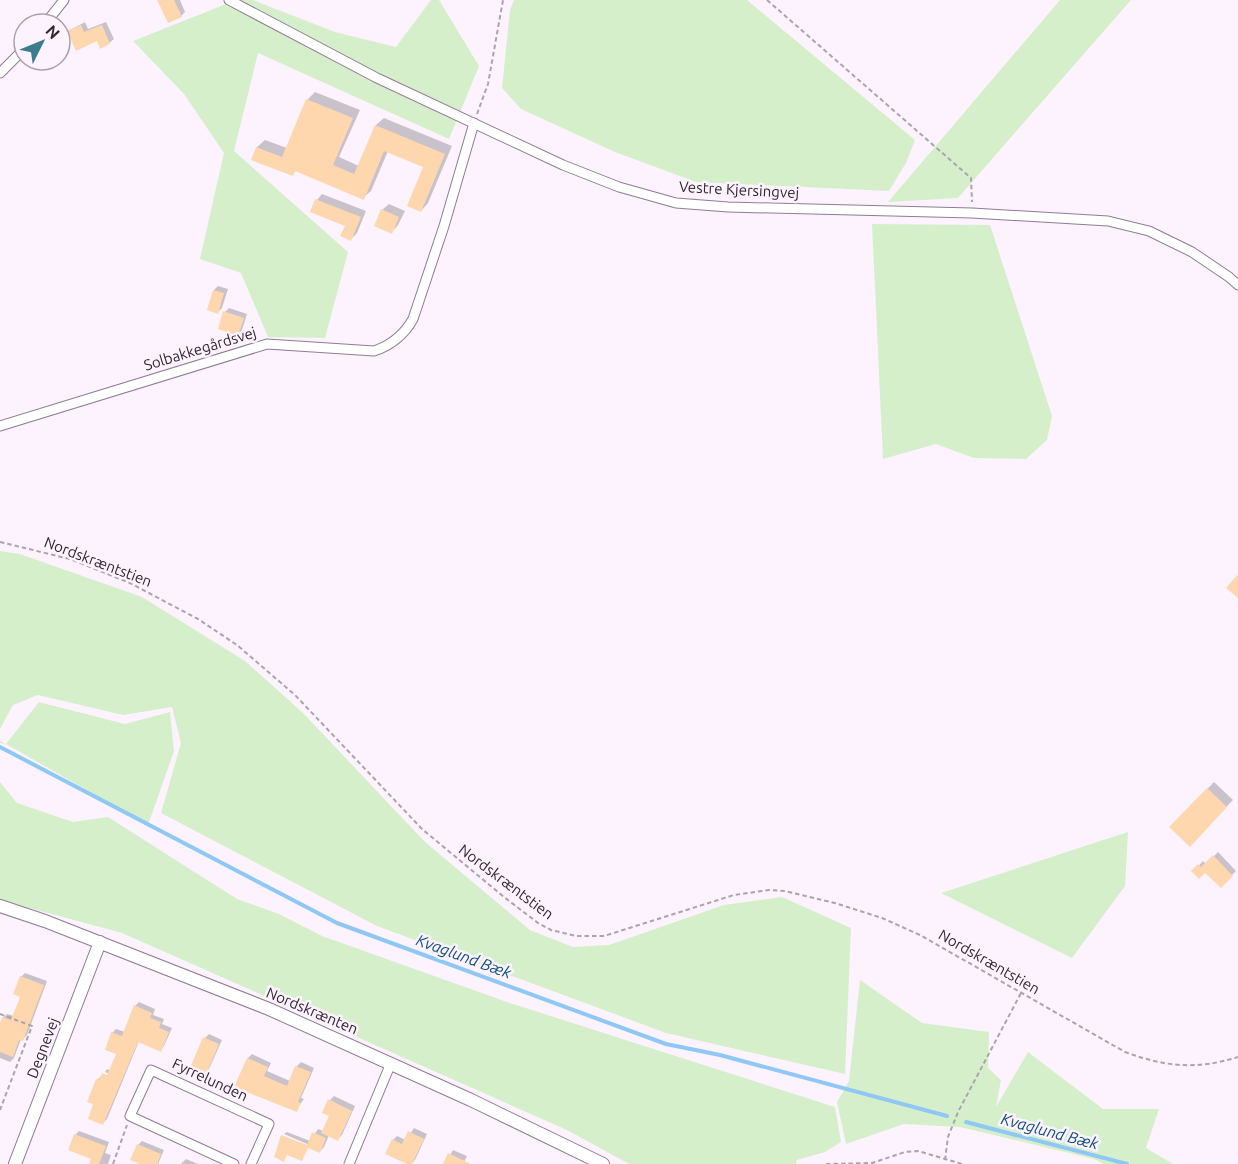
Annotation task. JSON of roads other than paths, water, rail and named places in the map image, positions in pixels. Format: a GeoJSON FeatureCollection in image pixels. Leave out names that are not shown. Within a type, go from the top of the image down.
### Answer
{"type":"FeatureCollection","features":[{"type":"Feature","properties":{"kind":"street"},"geometry":{"type":"LineString","coordinates":[[54,12],[64,0]]}},
{"type":"Feature","properties":{"kind":"street","name":"Vestre Kjersingvej"},"geometry":{"type":"LineString","coordinates":[[229,0],[377,78],[563,165],[619,187],[676,203],[728,207],[972,213],[1108,220],[1149,231],[1192,252],[1238,285]]}},
{"type":"Feature","properties":{"kind":"street"},"geometry":{"type":"LineString","coordinates":[[0,73],[12,61]]}},
{"type":"Feature","properties":{"kind":"street","name":"Solbakkegårdsvej"},"geometry":{"type":"LineString","coordinates":[[0,426],[267,344],[374,351],[386,347],[406,330],[413,319],[444,226],[474,123]]}},
{"type":"Feature","properties":{"kind":"street","name":"Nordskrænten"},"geometry":{"type":"LineString","coordinates":[[0,906],[100,942],[270,1009],[392,1063],[603,1164]]}},
{"type":"Feature","properties":{"kind":"street","name":"Degnevej"},"geometry":{"type":"LineString","coordinates":[[15,1164],[100,942]]}},
{"type":"Feature","properties":{"kind":"street"},"geometry":{"type":"LineString","coordinates":[[363,1164],[351,1162],[392,1063]]}},
{"type":"Feature","properties":{"kind":"street","name":"Fyrrelunden"},"geometry":{"type":"LineString","coordinates":[[234,1164],[130,1116],[151,1070],[269,1124],[251,1164]]}},
{"type":"Feature","properties":{"kind":"waterway","name":"Kvaglund Bæk"},"geometry":{"type":"LineString","coordinates":[[0,747],[337,923],[666,1044],[720,1055],[947,1116]]}},
{"type":"Feature","properties":{"kind":"waterway","name":"Kvaglund Bæk"},"geometry":{"type":"LineString","coordinates":[[966,1122],[1127,1164]]}}]}
